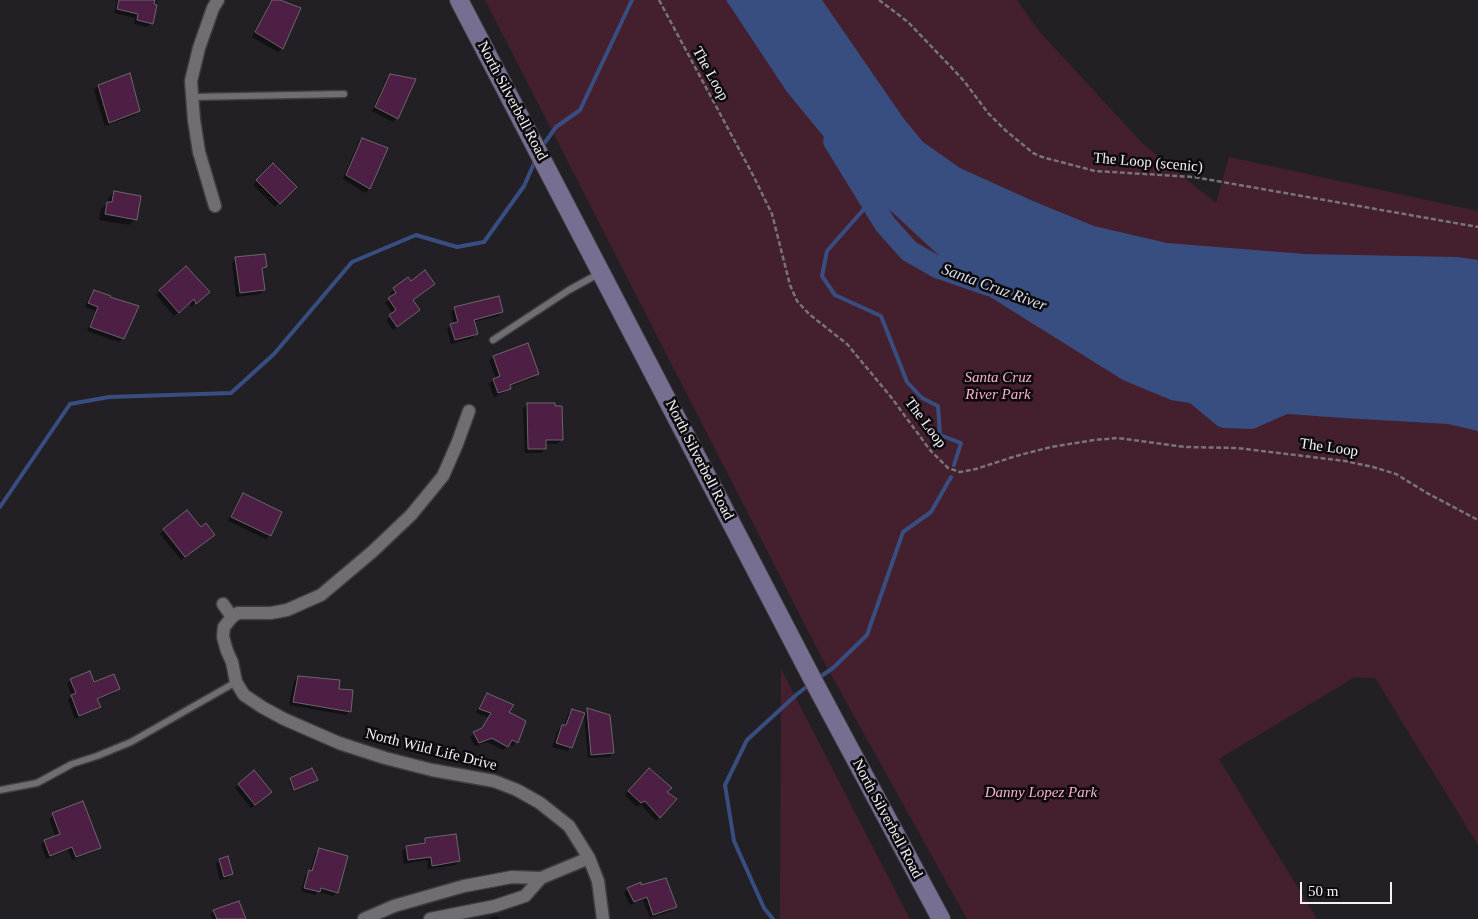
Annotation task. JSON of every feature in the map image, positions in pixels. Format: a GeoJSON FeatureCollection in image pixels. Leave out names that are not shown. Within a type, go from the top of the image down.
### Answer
{"type":"FeatureCollection","features":[{"type":"Feature","properties":{"kind":"main road","name":"North Silverbell Road"},"geometry":{"type":"LineString","coordinates":[[459,0],[814,682],[941,919]]}},
{"type":"Feature","properties":{"kind":"street"},"geometry":{"type":"LineString","coordinates":[[215,206],[199,152],[191,81],[199,48],[213,8],[218,0]]}},
{"type":"Feature","properties":{"kind":"street"},"geometry":{"type":"LineString","coordinates":[[223,604],[232,617],[238,613],[271,613],[287,610],[321,595],[372,552],[411,515],[443,476],[469,410]]}},
{"type":"Feature","properties":{"kind":"street","name":"North Wild Life Drive"},"geometry":{"type":"LineString","coordinates":[[232,617],[224,627],[224,637],[236,682],[244,695],[262,707],[340,743],[385,758],[432,770],[494,781],[518,790],[540,803],[569,826],[589,858],[598,881],[602,919]]}},
{"type":"Feature","properties":{"kind":"street"},"geometry":{"type":"LineString","coordinates":[[364,919],[394,906],[464,886],[512,877],[541,878],[589,858]]}},
{"type":"Feature","properties":{"kind":"street"},"geometry":{"type":"LineString","coordinates":[[430,919],[495,906],[525,896],[541,878]]}},
{"type":"Feature","properties":{"kind":"lane"},"geometry":{"type":"LineString","coordinates":[[192,98],[344,94]]}},
{"type":"Feature","properties":{"kind":"lane"},"geometry":{"type":"LineString","coordinates":[[493,340],[569,290],[601,272]]}},
{"type":"Feature","properties":{"kind":"lane"},"geometry":{"type":"LineString","coordinates":[[0,790],[37,784],[72,764],[131,742],[236,682]]}},
{"type":"Feature","properties":{"kind":"path","name":"The Loop"},"geometry":{"type":"LineString","coordinates":[[659,0],[772,214],[790,285],[797,301],[809,314],[847,344],[891,397],[930,450],[948,468],[960,472],[976,469],[1051,447],[1102,439],[1118,438],[1185,447],[1237,448],[1345,461],[1374,467],[1396,474],[1478,520]]}},
{"type":"Feature","properties":{"kind":"path","name":"The Loop (scenic)"},"geometry":{"type":"LineString","coordinates":[[879,0],[908,22],[964,81],[988,113],[1005,130],[1033,153],[1042,157],[1095,171],[1194,177],[1478,227]]}},
{"type":"Feature","properties":{"kind":"green space","name":"Santa Cruz River Park"},"geometry":{"type":"Polygon","coordinates":[[[485,0],[1017,0],[1038,30],[1143,144],[1216,203],[1229,157],[1478,211],[1478,845],[1375,678],[1355,677],[1219,759],[1317,919],[967,919],[824,662],[485,0]]]}},
{"type":"Feature","properties":{"kind":"green space"},"geometry":{"type":"Polygon","coordinates":[[[781,669],[910,919],[780,919],[781,669]]]}},
{"type":"Feature","properties":{"kind":"water"},"geometry":{"type":"Polygon","coordinates":[[[726,0],[822,0],[904,119],[923,142],[960,168],[1094,226],[1167,243],[1305,254],[1458,257],[1478,260],[1478,431],[1448,424],[1233,410],[1171,400],[1123,380],[971,285],[866,188],[787,92],[726,0]]]}},
{"type":"Feature","properties":{"kind":"building"},"geometry":{"type":"Polygon","coordinates":[[[119,0],[155,0],[154,4],[157,5],[153,24],[137,20],[138,14],[117,9],[119,0]]]}},
{"type":"Feature","properties":{"kind":"building"},"geometry":{"type":"Polygon","coordinates":[[[272,0],[280,0],[301,8],[283,49],[255,32],[272,0]]]}},
{"type":"Feature","properties":{"kind":"building"},"geometry":{"type":"Polygon","coordinates":[[[130,73],[140,111],[109,123],[98,85],[130,73]]]}},
{"type":"Feature","properties":{"kind":"building"},"geometry":{"type":"Polygon","coordinates":[[[390,74],[416,79],[398,119],[375,107],[390,74]]]}},
{"type":"Feature","properties":{"kind":"building"},"geometry":{"type":"Polygon","coordinates":[[[362,138],[388,148],[370,189],[346,175],[362,138]]]}},
{"type":"Feature","properties":{"kind":"building"},"geometry":{"type":"Polygon","coordinates":[[[273,163],[297,187],[280,204],[256,180],[273,163]]]}},
{"type":"Feature","properties":{"kind":"building"},"geometry":{"type":"Polygon","coordinates":[[[114,191],[141,196],[137,220],[105,214],[107,202],[112,202],[114,191]]]}},
{"type":"Feature","properties":{"kind":"building"},"geometry":{"type":"Polygon","coordinates":[[[265,254],[267,267],[262,268],[265,290],[240,293],[235,257],[265,254]]]}},
{"type":"Feature","properties":{"kind":"building"},"geometry":{"type":"Polygon","coordinates":[[[186,266],[210,292],[196,304],[194,299],[179,313],[159,290],[186,266]]]}},
{"type":"Feature","properties":{"kind":"building"},"geometry":{"type":"Polygon","coordinates":[[[425,270],[435,284],[413,300],[420,310],[397,327],[389,315],[396,310],[388,298],[396,293],[393,288],[408,277],[411,281],[425,270]]]}},
{"type":"Feature","properties":{"kind":"building"},"geometry":{"type":"Polygon","coordinates":[[[94,290],[139,306],[124,339],[90,327],[98,307],[88,303],[94,290]]]}},
{"type":"Feature","properties":{"kind":"building"},"geometry":{"type":"Polygon","coordinates":[[[499,296],[503,312],[474,320],[478,334],[455,340],[450,324],[458,322],[454,307],[499,296]]]}},
{"type":"Feature","properties":{"kind":"building"},"geometry":{"type":"Polygon","coordinates":[[[528,343],[539,374],[510,385],[511,389],[498,393],[493,379],[500,376],[493,356],[528,343]]]}},
{"type":"Feature","properties":{"kind":"building"},"geometry":{"type":"Polygon","coordinates":[[[527,403],[555,403],[555,406],[562,406],[563,440],[546,440],[546,449],[528,449],[527,403]]]}},
{"type":"Feature","properties":{"kind":"building"},"geometry":{"type":"Polygon","coordinates":[[[243,493],[282,512],[271,536],[231,517],[243,493]]]}},
{"type":"Feature","properties":{"kind":"building"},"geometry":{"type":"Polygon","coordinates":[[[187,510],[201,527],[206,523],[215,535],[185,557],[163,529],[187,510]]]}},
{"type":"Feature","properties":{"kind":"building"},"geometry":{"type":"Polygon","coordinates":[[[90,671],[94,682],[114,674],[120,689],[97,699],[101,707],[79,716],[71,695],[76,693],[70,679],[90,671]]]}},
{"type":"Feature","properties":{"kind":"building"},"geometry":{"type":"Polygon","coordinates":[[[298,676],[340,680],[339,689],[353,690],[351,712],[293,702],[298,676]]]}},
{"type":"Feature","properties":{"kind":"building"},"geometry":{"type":"Polygon","coordinates":[[[487,693],[514,705],[509,712],[526,721],[518,743],[512,740],[508,747],[492,738],[479,743],[473,732],[482,728],[491,713],[479,709],[487,693]]]}},
{"type":"Feature","properties":{"kind":"building"},"geometry":{"type":"Polygon","coordinates":[[[587,708],[610,715],[614,753],[591,755],[587,708]]]}},
{"type":"Feature","properties":{"kind":"building"},"geometry":{"type":"Polygon","coordinates":[[[572,709],[585,713],[572,748],[556,743],[562,725],[566,725],[572,709]]]}},
{"type":"Feature","properties":{"kind":"building"},"geometry":{"type":"Polygon","coordinates":[[[312,768],[318,780],[294,790],[290,778],[312,768]]]}},
{"type":"Feature","properties":{"kind":"building"},"geometry":{"type":"Polygon","coordinates":[[[649,768],[672,788],[667,792],[677,799],[660,818],[645,801],[641,803],[628,791],[649,768]]]}},
{"type":"Feature","properties":{"kind":"building"},"geometry":{"type":"Polygon","coordinates":[[[254,770],[272,792],[255,805],[238,784],[254,770]]]}},
{"type":"Feature","properties":{"kind":"building"},"geometry":{"type":"Polygon","coordinates":[[[83,801],[101,848],[76,857],[72,847],[50,856],[44,840],[60,834],[52,813],[83,801]]]}},
{"type":"Feature","properties":{"kind":"building"},"geometry":{"type":"Polygon","coordinates":[[[456,834],[460,861],[432,866],[431,857],[408,860],[406,846],[425,843],[425,838],[456,834]]]}},
{"type":"Feature","properties":{"kind":"building"},"geometry":{"type":"Polygon","coordinates":[[[319,848],[348,856],[338,893],[321,888],[320,892],[304,888],[309,870],[312,871],[319,848]]]}},
{"type":"Feature","properties":{"kind":"building"},"geometry":{"type":"Polygon","coordinates":[[[228,856],[233,874],[224,877],[219,859],[228,856]]]}},
{"type":"Feature","properties":{"kind":"building"},"geometry":{"type":"Polygon","coordinates":[[[666,878],[677,907],[653,915],[647,897],[634,902],[627,888],[641,882],[641,885],[666,878]]]}},
{"type":"Feature","properties":{"kind":"building"},"geometry":{"type":"Polygon","coordinates":[[[239,901],[246,919],[217,919],[213,910],[239,901]]]}},
{"type":"Feature","properties":{"kind":"waterway"},"geometry":{"type":"LineString","coordinates":[[541,148],[556,127],[580,110],[632,0]]}},
{"type":"Feature","properties":{"kind":"waterway","name":"Santa Cruz River"},"geometry":{"type":"LineString","coordinates":[[834,141],[885,224],[909,251],[937,267],[989,285]]}},
{"type":"Feature","properties":{"kind":"waterway"},"geometry":{"type":"LineString","coordinates":[[0,507],[70,404],[109,397],[231,393],[274,354],[352,262],[416,235],[457,247],[484,242],[524,186],[536,159]]}},
{"type":"Feature","properties":{"kind":"waterway"},"geometry":{"type":"LineString","coordinates":[[871,201],[827,251],[822,276],[835,295],[881,316],[907,382],[922,398],[938,406],[940,435],[961,443],[954,465]]}},
{"type":"Feature","properties":{"kind":"waterway","name":"Santa Cruz River"},"geometry":{"type":"LineString","coordinates":[[1188,389],[1224,417],[1251,418],[1292,400]]}},
{"type":"Feature","properties":{"kind":"waterway"},"geometry":{"type":"LineString","coordinates":[[817,679],[833,668],[867,635],[903,532],[931,512],[951,477]]}},
{"type":"Feature","properties":{"kind":"waterway"},"geometry":{"type":"LineString","coordinates":[[773,919],[764,908],[734,841],[725,785],[747,740],[809,685]]}},
{"type":"Feature","properties":{"kind":"park label","name":"Danny Lopez Park"},"geometry":{"type":"Point","coordinates":[1041,793]}}]}
